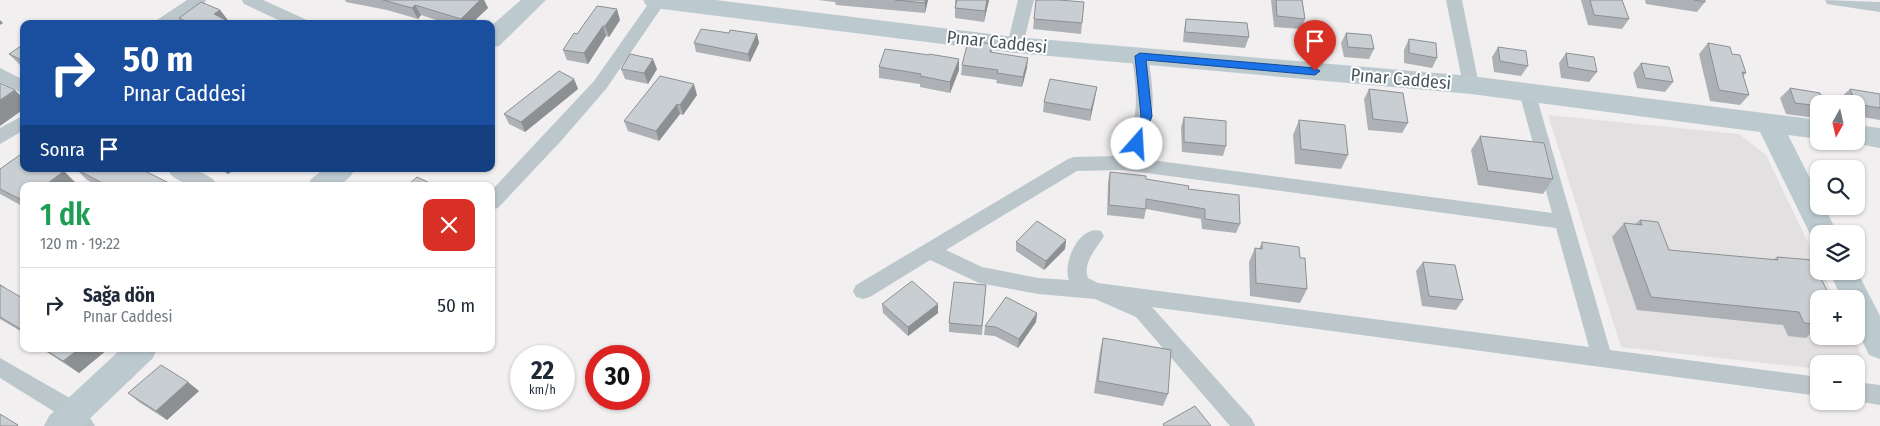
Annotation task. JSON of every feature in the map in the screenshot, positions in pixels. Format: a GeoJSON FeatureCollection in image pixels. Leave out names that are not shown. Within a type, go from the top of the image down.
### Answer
{"type":"FeatureCollection","features":[{"type":"Feature","properties":{"kind":"street"},"geometry":{"type":"LineString","coordinates":[[169,20],[198,0]]}},
{"type":"Feature","properties":{"kind":"street"},"geometry":{"type":"LineString","coordinates":[[250,0],[292,20]]}},
{"type":"Feature","properties":{"kind":"street"},"geometry":{"type":"LineString","coordinates":[[495,36],[534,0]]}},
{"type":"Feature","properties":{"kind":"street","name":"Pınar Caddesi"},"geometry":{"type":"LineString","coordinates":[[654,0],[1016,45],[1471,85],[1810,129]]}},
{"type":"Feature","properties":{"kind":"street"},"geometry":{"type":"LineString","coordinates":[[1016,45],[1026,0]]}},
{"type":"Feature","properties":{"kind":"street"},"geometry":{"type":"LineString","coordinates":[[1454,0],[1471,85]]}},
{"type":"Feature","properties":{"kind":"street"},"geometry":{"type":"LineString","coordinates":[[1832,0],[1880,7]]}},
{"type":"Feature","properties":{"kind":"street"},"geometry":{"type":"LineString","coordinates":[[495,199],[555,136],[600,85],[658,1]]}},
{"type":"Feature","properties":{"kind":"street"},"geometry":{"type":"LineString","coordinates":[[1124,163],[1137,144],[1146,116],[1140,56]]}},
{"type":"Feature","properties":{"kind":"street"},"geometry":{"type":"LineString","coordinates":[[0,74],[20,86]]}},
{"type":"Feature","properties":{"kind":"street"},"geometry":{"type":"LineString","coordinates":[[1528,92],[1602,358]]}},
{"type":"Feature","properties":{"kind":"street"},"geometry":{"type":"LineString","coordinates":[[0,137],[20,124]]}},
{"type":"Feature","properties":{"kind":"street"},"geometry":{"type":"LineString","coordinates":[[1769,124],[1820,225]]}},
{"type":"Feature","properties":{"kind":"street"},"geometry":{"type":"LineString","coordinates":[[1865,136],[1880,138]]}},
{"type":"Feature","properties":{"kind":"street"},"geometry":{"type":"LineString","coordinates":[[863,291],[1074,164],[1124,163],[1564,222]]}},
{"type":"Feature","properties":{"kind":"street"},"geometry":{"type":"LineString","coordinates":[[182,172],[201,182]]}},
{"type":"Feature","properties":{"kind":"street"},"geometry":{"type":"LineString","coordinates":[[326,182],[338,172]]}},
{"type":"Feature","properties":{"kind":"street"},"geometry":{"type":"LineString","coordinates":[[1094,236],[1084,247],[1076,274],[1080,284],[1143,311],[1244,426]]}},
{"type":"Feature","properties":{"kind":"street"},"geometry":{"type":"LineString","coordinates":[[929,251],[979,275],[1038,286],[1096,291],[1810,386]]}},
{"type":"Feature","properties":{"kind":"street"},"geometry":{"type":"LineString","coordinates":[[1847,280],[1880,346]]}},
{"type":"Feature","properties":{"kind":"street"},"geometry":{"type":"LineString","coordinates":[[0,367],[73,421],[139,352]]}},
{"type":"Feature","properties":{"kind":"street"},"geometry":{"type":"LineString","coordinates":[[1865,393],[1880,395]]}},
{"type":"Feature","properties":{"kind":"shaded area"},"geometry":{"type":"Polygon","coordinates":[[[1548,115],[1739,134],[1766,155],[1810,246],[1810,280],[1826,280],[1831,290],[1810,290],[1810,345],[1857,345],[1861,355],[1810,355],[1810,368],[1621,347],[1548,115]]]}},
{"type":"Feature","properties":{"kind":"building"},"geometry":{"type":"Polygon","coordinates":[[[383,0],[480,0],[461,19],[415,5],[412,8],[383,0]]]}},
{"type":"Feature","properties":{"kind":"building"},"geometry":{"type":"Polygon","coordinates":[[[895,0],[925,0],[925,3],[895,0]]]}},
{"type":"Feature","properties":{"kind":"building"},"geometry":{"type":"Polygon","coordinates":[[[957,0],[987,0],[985,11],[955,8],[957,0]]]}},
{"type":"Feature","properties":{"kind":"building"},"geometry":{"type":"Polygon","coordinates":[[[1036,0],[1084,2],[1082,23],[1034,19],[1036,0]]]}},
{"type":"Feature","properties":{"kind":"building"},"geometry":{"type":"Polygon","coordinates":[[[1276,0],[1302,0],[1305,19],[1277,16],[1276,0]]]}},
{"type":"Feature","properties":{"kind":"building"},"geometry":{"type":"Polygon","coordinates":[[[1590,0],[1622,0],[1629,19],[1594,15],[1590,0]]]}},
{"type":"Feature","properties":{"kind":"building"},"geometry":{"type":"Polygon","coordinates":[[[201,2],[220,10],[214,14],[225,20],[183,20],[179,18],[201,2]]]}},
{"type":"Feature","properties":{"kind":"building"},"geometry":{"type":"Polygon","coordinates":[[[597,6],[617,9],[584,53],[563,50],[574,33],[577,34],[597,6]]]}},
{"type":"Feature","properties":{"kind":"building"},"geometry":{"type":"Polygon","coordinates":[[[1186,19],[1247,23],[1249,37],[1185,32],[1186,19]]]}},
{"type":"Feature","properties":{"kind":"building"},"geometry":{"type":"Polygon","coordinates":[[[701,29],[729,33],[730,30],[757,34],[748,54],[694,43],[701,29]]]}},
{"type":"Feature","properties":{"kind":"building"},"geometry":{"type":"Polygon","coordinates":[[[1346,33],[1371,35],[1374,49],[1348,47],[1346,33]]]}},
{"type":"Feature","properties":{"kind":"building"},"geometry":{"type":"Polygon","coordinates":[[[1409,39],[1436,43],[1437,58],[1409,53],[1409,39]]]}},
{"type":"Feature","properties":{"kind":"building"},"geometry":{"type":"Polygon","coordinates":[[[968,41],[992,44],[990,52],[1028,58],[1023,77],[997,73],[998,70],[962,65],[968,41]]]}},
{"type":"Feature","properties":{"kind":"building"},"geometry":{"type":"Polygon","coordinates":[[[1708,43],[1730,47],[1732,54],[1740,55],[1746,73],[1742,72],[1749,95],[1719,90],[1708,43]]]}},
{"type":"Feature","properties":{"kind":"building"},"geometry":{"type":"Polygon","coordinates":[[[20,47],[20,59],[9,54],[20,47]]]}},
{"type":"Feature","properties":{"kind":"building"},"geometry":{"type":"Polygon","coordinates":[[[1498,47],[1526,51],[1528,66],[1500,61],[1498,47]]]}},
{"type":"Feature","properties":{"kind":"building"},"geometry":{"type":"Polygon","coordinates":[[[885,49],[959,59],[950,82],[920,76],[921,74],[879,67],[885,49]]]}},
{"type":"Feature","properties":{"kind":"building"},"geometry":{"type":"Polygon","coordinates":[[[1566,53],[1594,57],[1597,72],[1568,67],[1566,53]]]}},
{"type":"Feature","properties":{"kind":"building"},"geometry":{"type":"Polygon","coordinates":[[[630,54],[653,59],[644,73],[621,69],[630,54]]]}},
{"type":"Feature","properties":{"kind":"building"},"geometry":{"type":"Polygon","coordinates":[[[1641,63],[1669,67],[1673,82],[1645,78],[1641,63]]]}},
{"type":"Feature","properties":{"kind":"building"},"geometry":{"type":"Polygon","coordinates":[[[559,71],[574,79],[521,122],[504,114],[559,71]]]}},
{"type":"Feature","properties":{"kind":"building"},"geometry":{"type":"Polygon","coordinates":[[[660,76],[694,84],[680,105],[677,104],[656,131],[624,121],[660,76]]]}},
{"type":"Feature","properties":{"kind":"building"},"geometry":{"type":"Polygon","coordinates":[[[1050,79],[1097,87],[1091,110],[1044,102],[1050,79]]]}},
{"type":"Feature","properties":{"kind":"building"},"geometry":{"type":"Polygon","coordinates":[[[0,83],[15,90],[0,100],[0,83]]]}},
{"type":"Feature","properties":{"kind":"building"},"geometry":{"type":"Polygon","coordinates":[[[1790,88],[1820,93],[1821,95],[1810,95],[1810,105],[1795,103],[1790,88]]]}},
{"type":"Feature","properties":{"kind":"building"},"geometry":{"type":"Polygon","coordinates":[[[1369,89],[1403,93],[1408,123],[1373,119],[1369,89]]]}},
{"type":"Feature","properties":{"kind":"building"},"geometry":{"type":"Polygon","coordinates":[[[1850,89],[1880,94],[1880,108],[1865,106],[1865,95],[1852,95],[1850,89]]]}},
{"type":"Feature","properties":{"kind":"building"},"geometry":{"type":"Polygon","coordinates":[[[1184,117],[1226,121],[1226,146],[1184,142],[1184,117]]]}},
{"type":"Feature","properties":{"kind":"building"},"geometry":{"type":"Polygon","coordinates":[[[1299,120],[1345,125],[1348,155],[1301,149],[1299,120]]]}},
{"type":"Feature","properties":{"kind":"building"},"geometry":{"type":"Polygon","coordinates":[[[1480,136],[1544,143],[1553,179],[1488,171],[1480,136]]]}},
{"type":"Feature","properties":{"kind":"building"},"geometry":{"type":"Polygon","coordinates":[[[20,155],[20,172],[63,172],[49,182],[20,182],[20,199],[0,189],[0,169],[20,155]]]}},
{"type":"Feature","properties":{"kind":"building"},"geometry":{"type":"Polygon","coordinates":[[[82,172],[147,172],[167,182],[100,182],[82,172]]]}},
{"type":"Feature","properties":{"kind":"building"},"geometry":{"type":"Polygon","coordinates":[[[1110,172],[1146,176],[1146,179],[1189,186],[1188,189],[1239,195],[1240,224],[1205,219],[1205,209],[1146,199],[1146,209],[1109,205],[1110,172]]]}},
{"type":"Feature","properties":{"kind":"building"},"geometry":{"type":"Polygon","coordinates":[[[417,177],[428,182],[411,182],[417,177]]]}},
{"type":"Feature","properties":{"kind":"building"},"geometry":{"type":"Polygon","coordinates":[[[1640,220],[1658,222],[1669,250],[1778,260],[1777,257],[1810,260],[1810,280],[1822,280],[1827,290],[1810,290],[1810,323],[1804,323],[1799,312],[1651,297],[1624,223],[1642,225],[1640,220]]]}},
{"type":"Feature","properties":{"kind":"building"},"geometry":{"type":"Polygon","coordinates":[[[1037,221],[1066,240],[1046,261],[1016,242],[1037,221]]]}},
{"type":"Feature","properties":{"kind":"building"},"geometry":{"type":"Polygon","coordinates":[[[1262,242],[1299,247],[1300,258],[1305,258],[1307,289],[1256,283],[1255,248],[1262,249],[1262,242]]]}},
{"type":"Feature","properties":{"kind":"building"},"geometry":{"type":"Polygon","coordinates":[[[1423,262],[1455,265],[1463,300],[1429,296],[1423,262]]]}},
{"type":"Feature","properties":{"kind":"building"},"geometry":{"type":"Polygon","coordinates":[[[912,281],[938,304],[908,327],[882,304],[912,281]]]}},
{"type":"Feature","properties":{"kind":"building"},"geometry":{"type":"Polygon","coordinates":[[[954,282],[986,285],[982,326],[949,323],[954,282]]]}},
{"type":"Feature","properties":{"kind":"building"},"geometry":{"type":"Polygon","coordinates":[[[0,285],[20,297],[20,329],[0,317],[0,285]]]}},
{"type":"Feature","properties":{"kind":"building"},"geometry":{"type":"Polygon","coordinates":[[[1006,297],[1037,313],[1019,339],[996,327],[985,326],[1006,297]]]}},
{"type":"Feature","properties":{"kind":"building"},"geometry":{"type":"Polygon","coordinates":[[[1103,338],[1171,350],[1168,394],[1098,381],[1103,338]]]}},
{"type":"Feature","properties":{"kind":"building"},"geometry":{"type":"Polygon","coordinates":[[[49,352],[75,352],[63,361],[49,352]]]}},
{"type":"Feature","properties":{"kind":"building"},"geometry":{"type":"Polygon","coordinates":[[[161,365],[188,382],[156,411],[128,393],[161,365]]]}},
{"type":"Feature","properties":{"kind":"building"},"geometry":{"type":"Polygon","coordinates":[[[1195,406],[1211,426],[1164,426],[1163,424],[1195,406]]]}},
{"type":"Feature","properties":{"kind":"building"},"geometry":{"type":"Polygon","coordinates":[[[0,414],[18,425],[0,426],[0,414]]]}},
{"type":"Feature","properties":{"kind":"route"},"geometry":{"type":"LineString","coordinates":[[1137,144],[1146,116],[1145,89],[1140,56],[1315,71]]}}]}
